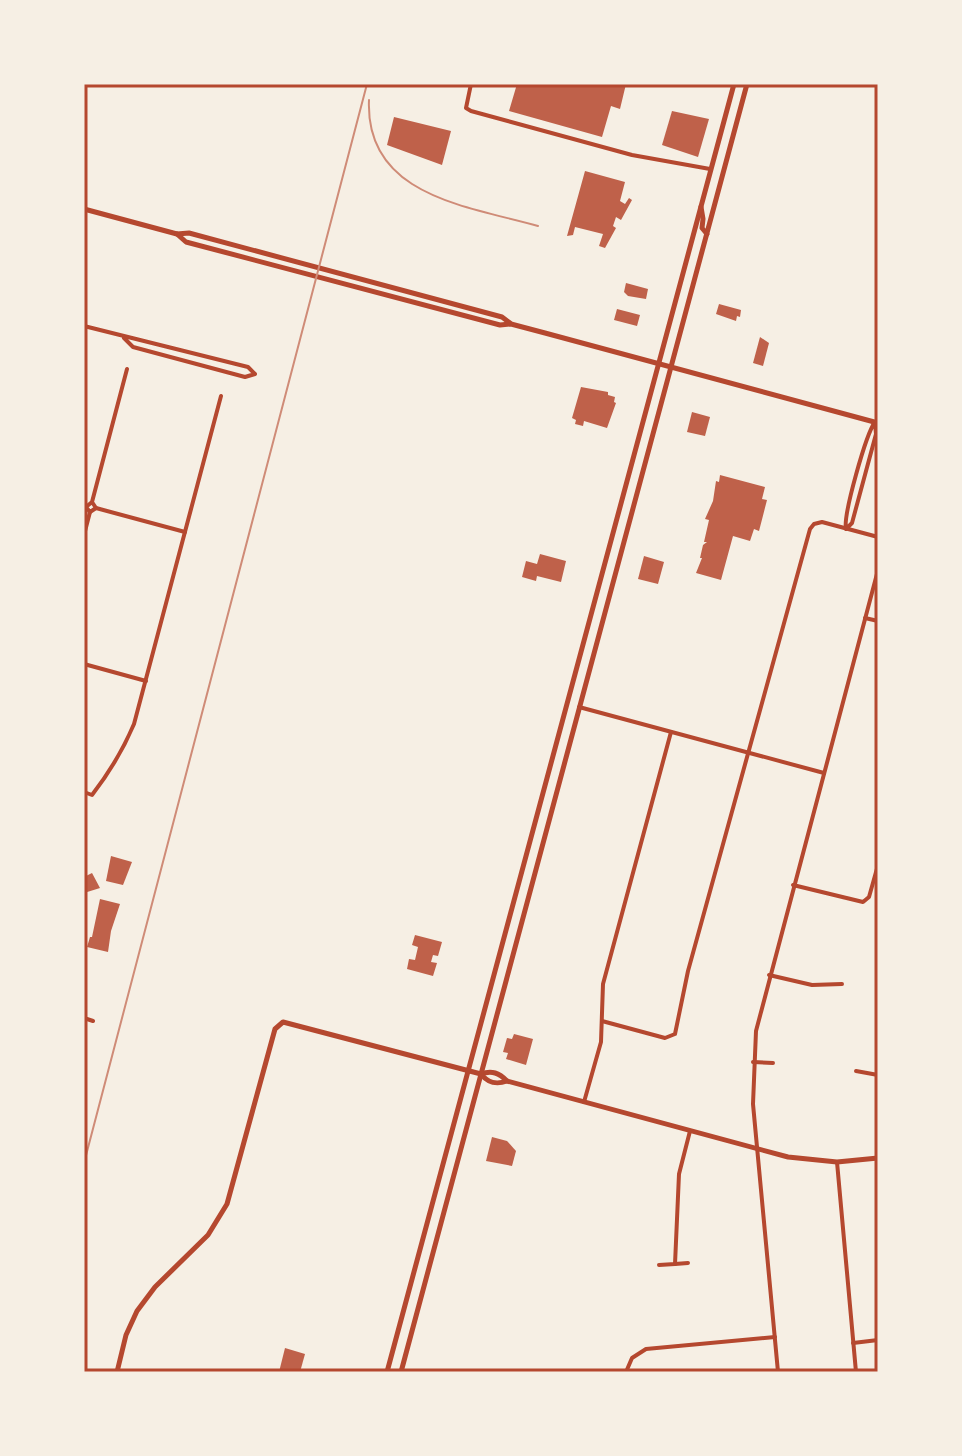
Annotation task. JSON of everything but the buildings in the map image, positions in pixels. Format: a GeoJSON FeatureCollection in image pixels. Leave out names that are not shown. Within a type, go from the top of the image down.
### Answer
{"type":"FeatureCollection","features":[{"type":"Feature","properties":{"kind":"main road"},"geometry":{"type":"LineString","coordinates":[[387,1372],[734,84]]}},
{"type":"Feature","properties":{"kind":"main road"},"geometry":{"type":"LineString","coordinates":[[401,1372],[747,84]]}},
{"type":"Feature","properties":{"kind":"main road"},"geometry":{"type":"LineString","coordinates":[[710,169],[725,168]]}},
{"type":"Feature","properties":{"kind":"main road"},"geometry":{"type":"LineString","coordinates":[[701,206],[702,228],[707,234]]}},
{"type":"Feature","properties":{"kind":"main road"},"geometry":{"type":"LineString","coordinates":[[84,209],[177,234],[186,242],[500,325],[511,324],[658,362],[877,423]]}},
{"type":"Feature","properties":{"kind":"main road"},"geometry":{"type":"LineString","coordinates":[[611,537],[624,541]]}},
{"type":"Feature","properties":{"kind":"main road"},"geometry":{"type":"LineString","coordinates":[[566,704],[579,707]]}},
{"type":"Feature","properties":{"kind":"main road"},"geometry":{"type":"LineString","coordinates":[[517,885],[530,890]]}},
{"type":"Feature","properties":{"kind":"main road"},"geometry":{"type":"LineString","coordinates":[[117,1372],[126,1335],[137,1311],[155,1287],[208,1235],[227,1204],[278,1025],[289,1023],[481,1074],[489,1071],[501,1074],[507,1081],[797,1159],[837,1162],[878,1158]]}},
{"type":"Feature","properties":{"kind":"main road"},"geometry":{"type":"LineString","coordinates":[[427,1222],[440,1226]]}},
{"type":"Feature","properties":{"kind":"main road"},"geometry":{"type":"LineString","coordinates":[[397,1337],[409,1341]]}},
{"type":"Feature","properties":{"kind":"street"},"geometry":{"type":"LineString","coordinates":[[471,84],[466,108],[632,155],[710,169]]}},
{"type":"Feature","properties":{"kind":"street"},"geometry":{"type":"LineString","coordinates":[[84,326],[248,367],[255,374],[245,377],[133,347],[124,338]]}},
{"type":"Feature","properties":{"kind":"street"},"geometry":{"type":"LineString","coordinates":[[84,535],[90,512],[88,505],[127,369]]}},
{"type":"Feature","properties":{"kind":"street"},"geometry":{"type":"LineString","coordinates":[[84,792],[92,795],[114,766],[128,737],[146,681],[221,396]]}},
{"type":"Feature","properties":{"kind":"street"},"geometry":{"type":"LineString","coordinates":[[846,529],[852,523],[877,423]]}},
{"type":"Feature","properties":{"kind":"street"},"geometry":{"type":"LineString","coordinates":[[88,505],[185,532]]}},
{"type":"Feature","properties":{"kind":"street"},"geometry":{"type":"LineString","coordinates":[[90,512],[96,508]]}},
{"type":"Feature","properties":{"kind":"street"},"geometry":{"type":"LineString","coordinates":[[602,1021],[662,1037],[673,1036],[678,1027],[686,982],[809,532],[814,524],[822,522],[878,537]]}},
{"type":"Feature","properties":{"kind":"street"},"geometry":{"type":"LineString","coordinates":[[778,1372],[753,1104],[753,1062],[758,1021],[878,570]]}},
{"type":"Feature","properties":{"kind":"street"},"geometry":{"type":"LineString","coordinates":[[865,618],[878,621]]}},
{"type":"Feature","properties":{"kind":"street"},"geometry":{"type":"LineString","coordinates":[[84,664],[146,681]]}},
{"type":"Feature","properties":{"kind":"street"},"geometry":{"type":"LineString","coordinates":[[579,707],[824,773]]}},
{"type":"Feature","properties":{"kind":"street"},"geometry":{"type":"LineString","coordinates":[[584,1102],[601,1042],[603,984],[671,732]]}},
{"type":"Feature","properties":{"kind":"street"},"geometry":{"type":"LineString","coordinates":[[793,885],[857,902],[865,901],[878,865]]}},
{"type":"Feature","properties":{"kind":"street"},"geometry":{"type":"LineString","coordinates":[[769,975],[812,985],[842,984]]}},
{"type":"Feature","properties":{"kind":"street"},"geometry":{"type":"LineString","coordinates":[[84,1018],[93,1021]]}},
{"type":"Feature","properties":{"kind":"street"},"geometry":{"type":"LineString","coordinates":[[753,1062],[773,1063]]}},
{"type":"Feature","properties":{"kind":"street"},"geometry":{"type":"LineString","coordinates":[[856,1071],[878,1075]]}},
{"type":"Feature","properties":{"kind":"street"},"geometry":{"type":"LineString","coordinates":[[675,1264],[679,1174],[690,1131]]}},
{"type":"Feature","properties":{"kind":"street"},"geometry":{"type":"LineString","coordinates":[[837,1162],[856,1372]]}},
{"type":"Feature","properties":{"kind":"street"},"geometry":{"type":"LineString","coordinates":[[659,1265],[688,1263]]}},
{"type":"Feature","properties":{"kind":"street"},"geometry":{"type":"LineString","coordinates":[[626,1372],[636,1354],[646,1349],[775,1337]]}},
{"type":"Feature","properties":{"kind":"street"},"geometry":{"type":"LineString","coordinates":[[853,1343],[878,1340]]}},
{"type":"Feature","properties":{"kind":"railway"},"geometry":{"type":"LineString","coordinates":[[84,1163],[367,84]]}},
{"type":"Feature","properties":{"kind":"railway"},"geometry":{"type":"LineString","coordinates":[[369,100],[372,132],[384,157],[402,177],[425,192],[452,203],[538,226]]}}]}
